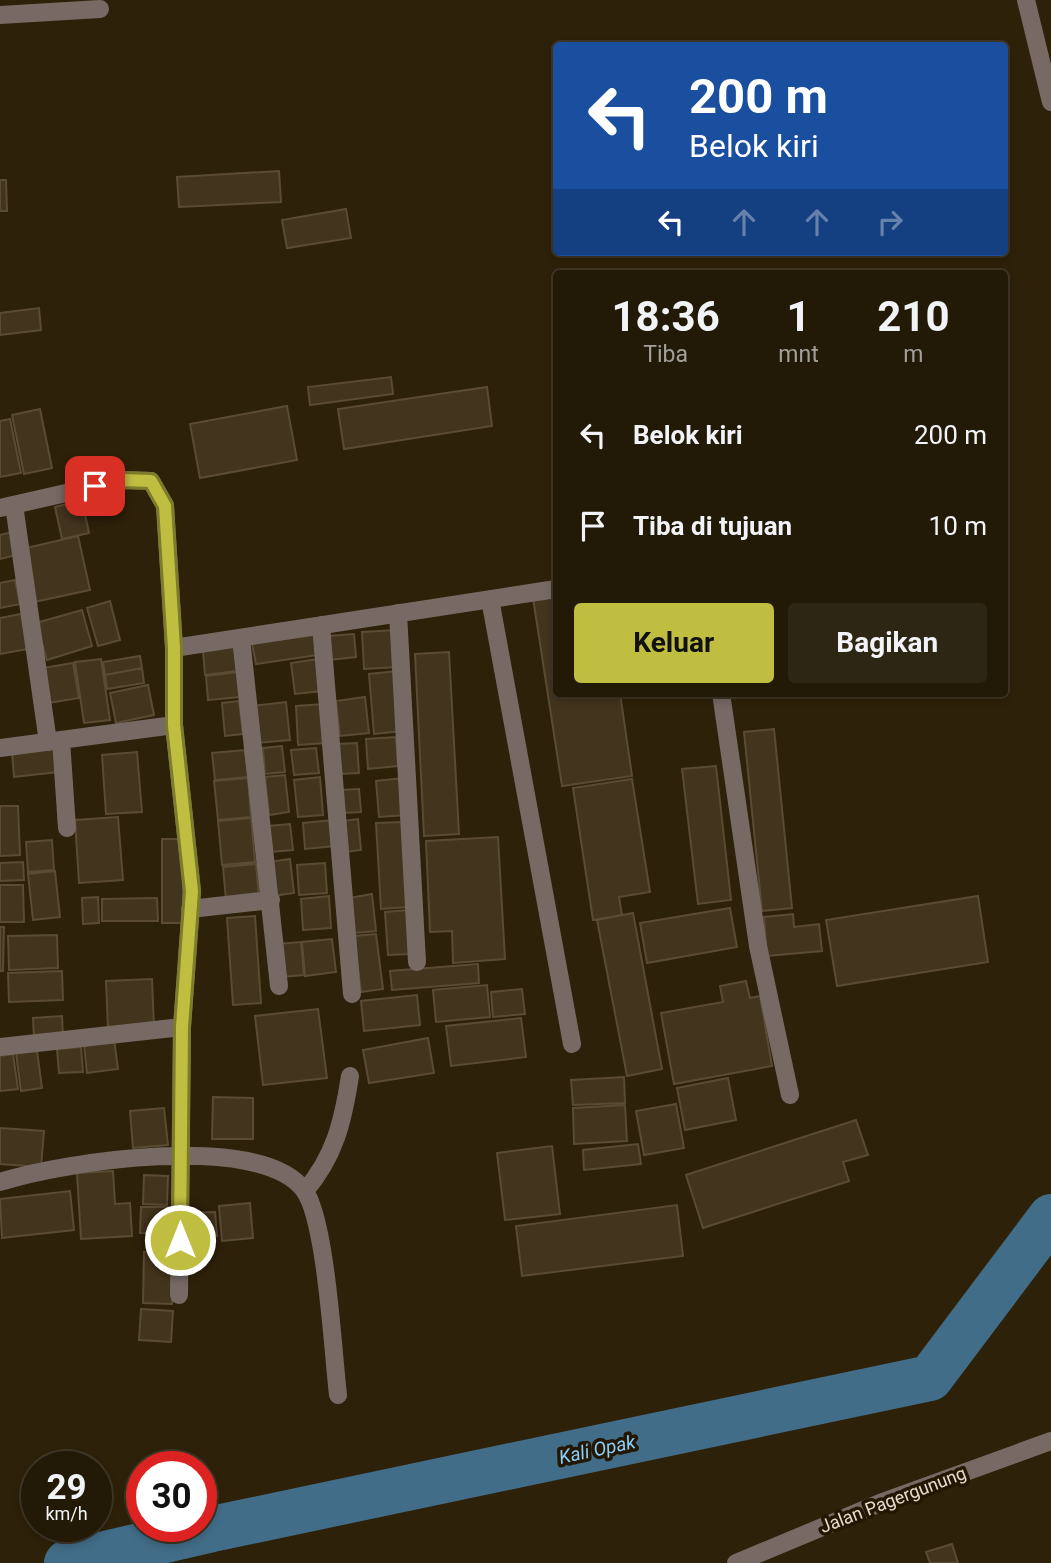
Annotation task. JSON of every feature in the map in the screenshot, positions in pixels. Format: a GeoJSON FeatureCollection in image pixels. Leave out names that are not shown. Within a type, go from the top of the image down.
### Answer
{"type":"FeatureCollection","features":[{"type":"Feature","properties":{"kind":"street"},"geometry":{"type":"LineString","coordinates":[[1026,0],[1051,102]]}},
{"type":"Feature","properties":{"kind":"street"},"geometry":{"type":"LineString","coordinates":[[0,15],[100,9]]}},
{"type":"Feature","properties":{"kind":"street"},"geometry":{"type":"LineString","coordinates":[[67,828],[55,741],[7,507],[122,480],[151,481],[165,506],[174,648],[174,725],[192,891],[182,1027],[180,1295]]}},
{"type":"Feature","properties":{"kind":"street"},"geometry":{"type":"LineString","coordinates":[[174,648],[553,589]]}},
{"type":"Feature","properties":{"kind":"street"},"geometry":{"type":"LineString","coordinates":[[490,599],[572,1044]]}},
{"type":"Feature","properties":{"kind":"street"},"geometry":{"type":"LineString","coordinates":[[398,613],[417,962]]}},
{"type":"Feature","properties":{"kind":"street"},"geometry":{"type":"LineString","coordinates":[[321,625],[352,994]]}},
{"type":"Feature","properties":{"kind":"street"},"geometry":{"type":"LineString","coordinates":[[241,638],[279,986]]}},
{"type":"Feature","properties":{"kind":"street"},"geometry":{"type":"LineString","coordinates":[[722,697],[758,946],[790,1095]]}},
{"type":"Feature","properties":{"kind":"street"},"geometry":{"type":"LineString","coordinates":[[0,748],[174,725]]}},
{"type":"Feature","properties":{"kind":"street"},"geometry":{"type":"LineString","coordinates":[[190,909],[271,900]]}},
{"type":"Feature","properties":{"kind":"street"},"geometry":{"type":"LineString","coordinates":[[0,1047],[182,1027]]}},
{"type":"Feature","properties":{"kind":"street"},"geometry":{"type":"LineString","coordinates":[[305,1191],[332,1153],[343,1120],[350,1076]]}},
{"type":"Feature","properties":{"kind":"street"},"geometry":{"type":"LineString","coordinates":[[0,1182],[29,1172],[97,1160],[180,1156],[229,1160],[286,1174],[305,1191],[320,1245],[338,1395]]}},
{"type":"Feature","properties":{"kind":"street","name":"Jalan Pagergunung"},"geometry":{"type":"LineString","coordinates":[[736,1563],[880,1503],[1051,1441]]}},
{"type":"Feature","properties":{"kind":"building"},"geometry":{"type":"Polygon","coordinates":[[[279,171],[281,202],[179,207],[177,177],[279,171]]]}},
{"type":"Feature","properties":{"kind":"building"},"geometry":{"type":"Polygon","coordinates":[[[0,180],[6,180],[7,211],[0,211],[0,180]]]}},
{"type":"Feature","properties":{"kind":"building"},"geometry":{"type":"Polygon","coordinates":[[[346,209],[351,238],[287,248],[282,220],[346,209]]]}},
{"type":"Feature","properties":{"kind":"building"},"geometry":{"type":"Polygon","coordinates":[[[39,308],[41,330],[0,335],[0,313],[39,308]]]}},
{"type":"Feature","properties":{"kind":"building"},"geometry":{"type":"Polygon","coordinates":[[[391,377],[393,394],[310,405],[308,387],[391,377]]]}},
{"type":"Feature","properties":{"kind":"building"},"geometry":{"type":"Polygon","coordinates":[[[487,387],[492,426],[344,449],[338,409],[487,387]]]}},
{"type":"Feature","properties":{"kind":"building"},"geometry":{"type":"Polygon","coordinates":[[[287,406],[297,460],[200,478],[190,424],[287,406]]]}},
{"type":"Feature","properties":{"kind":"building"},"geometry":{"type":"Polygon","coordinates":[[[40,409],[52,468],[24,474],[12,415],[40,409]]]}},
{"type":"Feature","properties":{"kind":"building"},"geometry":{"type":"Polygon","coordinates":[[[10,419],[21,473],[0,477],[0,421],[10,419]]]}},
{"type":"Feature","properties":{"kind":"building"},"geometry":{"type":"Polygon","coordinates":[[[82,500],[89,533],[62,539],[55,507],[82,500]]]}},
{"type":"Feature","properties":{"kind":"building"},"geometry":{"type":"Polygon","coordinates":[[[12,532],[16,555],[0,559],[0,535],[12,532]]]}},
{"type":"Feature","properties":{"kind":"building"},"geometry":{"type":"Polygon","coordinates":[[[78,536],[90,590],[34,602],[22,549],[78,536]]]}},
{"type":"Feature","properties":{"kind":"building"},"geometry":{"type":"Polygon","coordinates":[[[15,580],[20,604],[0,608],[0,583],[15,580]]]}},
{"type":"Feature","properties":{"kind":"building"},"geometry":{"type":"Polygon","coordinates":[[[553,595],[553,697],[621,697],[632,776],[562,786],[533,598],[553,595]]]}},
{"type":"Feature","properties":{"kind":"building"},"geometry":{"type":"Polygon","coordinates":[[[110,601],[120,640],[98,646],[87,608],[110,601]]]}},
{"type":"Feature","properties":{"kind":"building"},"geometry":{"type":"Polygon","coordinates":[[[82,610],[92,646],[47,660],[36,623],[82,610]]]}},
{"type":"Feature","properties":{"kind":"building"},"geometry":{"type":"Polygon","coordinates":[[[21,614],[28,649],[0,654],[0,618],[21,614]]]}},
{"type":"Feature","properties":{"kind":"building"},"geometry":{"type":"Polygon","coordinates":[[[396,630],[398,667],[364,669],[362,632],[396,630]]]}},
{"type":"Feature","properties":{"kind":"building"},"geometry":{"type":"Polygon","coordinates":[[[354,634],[356,657],[330,660],[328,636],[354,634]]]}},
{"type":"Feature","properties":{"kind":"building"},"geometry":{"type":"Polygon","coordinates":[[[315,635],[318,655],[256,664],[252,643],[315,635]]]}},
{"type":"Feature","properties":{"kind":"building"},"geometry":{"type":"Polygon","coordinates":[[[234,646],[237,671],[205,675],[203,650],[234,646]]]}},
{"type":"Feature","properties":{"kind":"building"},"geometry":{"type":"Polygon","coordinates":[[[449,652],[459,834],[424,836],[415,654],[449,652]]]}},
{"type":"Feature","properties":{"kind":"building"},"geometry":{"type":"Polygon","coordinates":[[[140,656],[142,668],[105,675],[103,662],[140,656]]]}},
{"type":"Feature","properties":{"kind":"building"},"geometry":{"type":"Polygon","coordinates":[[[101,659],[110,720],[84,723],[75,662],[101,659]]]}},
{"type":"Feature","properties":{"kind":"building"},"geometry":{"type":"Polygon","coordinates":[[[318,659],[322,691],[295,694],[291,663],[318,659]]]}},
{"type":"Feature","properties":{"kind":"building"},"geometry":{"type":"Polygon","coordinates":[[[73,663],[79,698],[48,703],[43,668],[73,663]]]}},
{"type":"Feature","properties":{"kind":"building"},"geometry":{"type":"Polygon","coordinates":[[[142,668],[144,683],[107,689],[105,675],[142,668]]]}},
{"type":"Feature","properties":{"kind":"building"},"geometry":{"type":"Polygon","coordinates":[[[397,671],[403,731],[374,734],[369,674],[397,671]]]}},
{"type":"Feature","properties":{"kind":"building"},"geometry":{"type":"Polygon","coordinates":[[[238,672],[240,697],[208,700],[206,676],[238,672]]]}},
{"type":"Feature","properties":{"kind":"building"},"geometry":{"type":"Polygon","coordinates":[[[148,685],[154,715],[116,723],[110,693],[148,685]]]}},
{"type":"Feature","properties":{"kind":"building"},"geometry":{"type":"Polygon","coordinates":[[[365,697],[369,733],[340,736],[336,701],[365,697]]]}},
{"type":"Feature","properties":{"kind":"building"},"geometry":{"type":"Polygon","coordinates":[[[239,701],[243,734],[225,736],[222,703],[239,701]]]}},
{"type":"Feature","properties":{"kind":"building"},"geometry":{"type":"Polygon","coordinates":[[[286,702],[290,740],[256,743],[252,706],[286,702]]]}},
{"type":"Feature","properties":{"kind":"building"},"geometry":{"type":"Polygon","coordinates":[[[324,704],[326,743],[298,745],[296,706],[324,704]]]}},
{"type":"Feature","properties":{"kind":"building"},"geometry":{"type":"Polygon","coordinates":[[[774,729],[792,908],[762,911],[744,732],[774,729]]]}},
{"type":"Feature","properties":{"kind":"building"},"geometry":{"type":"Polygon","coordinates":[[[396,737],[398,766],[368,769],[366,739],[396,737]]]}},
{"type":"Feature","properties":{"kind":"building"},"geometry":{"type":"Polygon","coordinates":[[[357,743],[359,773],[338,774],[335,744],[357,743]]]}},
{"type":"Feature","properties":{"kind":"building"},"geometry":{"type":"Polygon","coordinates":[[[55,746],[58,772],[14,777],[12,752],[55,746]]]}},
{"type":"Feature","properties":{"kind":"building"},"geometry":{"type":"Polygon","coordinates":[[[282,746],[285,772],[265,774],[263,748],[282,746]]]}},
{"type":"Feature","properties":{"kind":"building"},"geometry":{"type":"Polygon","coordinates":[[[316,748],[319,773],[294,775],[291,750],[316,748]]]}},
{"type":"Feature","properties":{"kind":"building"},"geometry":{"type":"Polygon","coordinates":[[[245,750],[248,777],[215,780],[212,753],[245,750]]]}},
{"type":"Feature","properties":{"kind":"building"},"geometry":{"type":"Polygon","coordinates":[[[137,752],[142,812],[106,814],[102,755],[137,752]]]}},
{"type":"Feature","properties":{"kind":"building"},"geometry":{"type":"Polygon","coordinates":[[[716,766],[731,900],[698,904],[682,769],[716,766]]]}},
{"type":"Feature","properties":{"kind":"building"},"geometry":{"type":"Polygon","coordinates":[[[285,775],[289,812],[269,815],[265,777],[285,775]]]}},
{"type":"Feature","properties":{"kind":"building"},"geometry":{"type":"Polygon","coordinates":[[[320,777],[323,815],[298,817],[294,780],[320,777]]]}},
{"type":"Feature","properties":{"kind":"building"},"geometry":{"type":"Polygon","coordinates":[[[248,778],[251,817],[218,820],[214,781],[248,778]]]}},
{"type":"Feature","properties":{"kind":"building"},"geometry":{"type":"Polygon","coordinates":[[[403,778],[407,815],[379,817],[376,781],[403,778]]]}},
{"type":"Feature","properties":{"kind":"building"},"geometry":{"type":"Polygon","coordinates":[[[632,779],[650,892],[619,897],[622,915],[593,920],[573,788],[632,779]]]}},
{"type":"Feature","properties":{"kind":"building"},"geometry":{"type":"Polygon","coordinates":[[[359,789],[361,812],[342,813],[340,790],[359,789]]]}},
{"type":"Feature","properties":{"kind":"building"},"geometry":{"type":"Polygon","coordinates":[[[0,806],[18,806],[20,855],[0,856],[0,806]]]}},
{"type":"Feature","properties":{"kind":"building"},"geometry":{"type":"Polygon","coordinates":[[[118,817],[123,880],[79,883],[75,820],[118,817]]]}},
{"type":"Feature","properties":{"kind":"building"},"geometry":{"type":"Polygon","coordinates":[[[251,818],[255,862],[222,865],[218,821],[251,818]]]}},
{"type":"Feature","properties":{"kind":"building"},"geometry":{"type":"Polygon","coordinates":[[[358,819],[361,850],[345,852],[342,821],[358,819]]]}},
{"type":"Feature","properties":{"kind":"building"},"geometry":{"type":"Polygon","coordinates":[[[333,820],[335,846],[305,849],[303,823],[333,820]]]}},
{"type":"Feature","properties":{"kind":"building"},"geometry":{"type":"Polygon","coordinates":[[[403,822],[408,907],[381,909],[376,823],[403,822]]]}},
{"type":"Feature","properties":{"kind":"building"},"geometry":{"type":"Polygon","coordinates":[[[290,824],[293,850],[270,852],[268,826],[290,824]]]}},
{"type":"Feature","properties":{"kind":"building"},"geometry":{"type":"Polygon","coordinates":[[[498,837],[505,959],[453,963],[452,931],[430,932],[426,841],[498,837]]]}},
{"type":"Feature","properties":{"kind":"building"},"geometry":{"type":"Polygon","coordinates":[[[162,839],[183,839],[183,923],[162,923],[162,839]]]}},
{"type":"Feature","properties":{"kind":"building"},"geometry":{"type":"Polygon","coordinates":[[[52,840],[54,870],[28,872],[26,842],[52,840]]]}},
{"type":"Feature","properties":{"kind":"building"},"geometry":{"type":"Polygon","coordinates":[[[290,859],[294,893],[273,896],[269,862],[290,859]]]}},
{"type":"Feature","properties":{"kind":"building"},"geometry":{"type":"Polygon","coordinates":[[[23,862],[24,880],[0,881],[0,863],[23,862]]]}},
{"type":"Feature","properties":{"kind":"building"},"geometry":{"type":"Polygon","coordinates":[[[325,863],[327,893],[299,895],[297,865],[325,863]]]}},
{"type":"Feature","properties":{"kind":"building"},"geometry":{"type":"Polygon","coordinates":[[[256,864],[259,897],[226,900],[223,867],[256,864]]]}},
{"type":"Feature","properties":{"kind":"building"},"geometry":{"type":"Polygon","coordinates":[[[55,871],[60,917],[33,920],[28,874],[55,871]]]}},
{"type":"Feature","properties":{"kind":"building"},"geometry":{"type":"Polygon","coordinates":[[[0,885],[23,885],[24,922],[0,922],[0,885]]]}},
{"type":"Feature","properties":{"kind":"building"},"geometry":{"type":"Polygon","coordinates":[[[372,894],[376,931],[354,933],[349,898],[372,894]]]}},
{"type":"Feature","properties":{"kind":"building"},"geometry":{"type":"Polygon","coordinates":[[[329,896],[331,928],[303,930],[301,899],[329,896]]]}},
{"type":"Feature","properties":{"kind":"building"},"geometry":{"type":"Polygon","coordinates":[[[978,896],[988,962],[837,986],[826,920],[978,896]]]}},
{"type":"Feature","properties":{"kind":"building"},"geometry":{"type":"Polygon","coordinates":[[[98,897],[99,923],[83,924],[82,898],[98,897]]]}},
{"type":"Feature","properties":{"kind":"building"},"geometry":{"type":"Polygon","coordinates":[[[157,898],[158,921],[102,921],[102,899],[157,898]]]}},
{"type":"Feature","properties":{"kind":"building"},"geometry":{"type":"Polygon","coordinates":[[[730,908],[737,947],[647,963],[640,923],[730,908]]]}},
{"type":"Feature","properties":{"kind":"building"},"geometry":{"type":"Polygon","coordinates":[[[408,910],[411,954],[388,955],[385,912],[408,910]]]}},
{"type":"Feature","properties":{"kind":"building"},"geometry":{"type":"Polygon","coordinates":[[[633,913],[662,1069],[627,1076],[597,920],[633,913]]]}},
{"type":"Feature","properties":{"kind":"building"},"geometry":{"type":"Polygon","coordinates":[[[793,914],[794,927],[819,924],[822,951],[767,956],[764,917],[793,914]]]}},
{"type":"Feature","properties":{"kind":"building"},"geometry":{"type":"Polygon","coordinates":[[[255,916],[261,1003],[233,1005],[227,918],[255,916]]]}},
{"type":"Feature","properties":{"kind":"building"},"geometry":{"type":"Polygon","coordinates":[[[0,927],[4,927],[3,971],[0,971],[0,927]]]}},
{"type":"Feature","properties":{"kind":"building"},"geometry":{"type":"Polygon","coordinates":[[[376,934],[383,989],[361,992],[354,936],[376,934]]]}},
{"type":"Feature","properties":{"kind":"building"},"geometry":{"type":"Polygon","coordinates":[[[57,935],[58,968],[9,970],[8,936],[57,935]]]}},
{"type":"Feature","properties":{"kind":"building"},"geometry":{"type":"Polygon","coordinates":[[[332,939],[336,972],[305,976],[302,942],[332,939]]]}},
{"type":"Feature","properties":{"kind":"building"},"geometry":{"type":"Polygon","coordinates":[[[301,942],[304,975],[281,977],[277,944],[301,942]]]}},
{"type":"Feature","properties":{"kind":"building"},"geometry":{"type":"Polygon","coordinates":[[[478,964],[479,983],[392,990],[390,971],[478,964]]]}},
{"type":"Feature","properties":{"kind":"building"},"geometry":{"type":"Polygon","coordinates":[[[62,971],[63,1000],[9,1002],[8,973],[62,971]]]}},
{"type":"Feature","properties":{"kind":"building"},"geometry":{"type":"Polygon","coordinates":[[[152,979],[154,1027],[108,1029],[106,981],[152,979]]]}},
{"type":"Feature","properties":{"kind":"building"},"geometry":{"type":"Polygon","coordinates":[[[746,981],[750,998],[760,996],[772,1066],[674,1084],[661,1013],[723,1002],[720,986],[746,981]]]}},
{"type":"Feature","properties":{"kind":"building"},"geometry":{"type":"Polygon","coordinates":[[[487,985],[490,1017],[436,1022],[433,990],[487,985]]]}},
{"type":"Feature","properties":{"kind":"building"},"geometry":{"type":"Polygon","coordinates":[[[522,989],[525,1014],[493,1017],[491,992],[522,989]]]}},
{"type":"Feature","properties":{"kind":"building"},"geometry":{"type":"Polygon","coordinates":[[[417,995],[420,1025],[364,1031],[361,1001],[417,995]]]}},
{"type":"Feature","properties":{"kind":"building"},"geometry":{"type":"Polygon","coordinates":[[[318,1009],[327,1078],[263,1085],[255,1016],[318,1009]]]}},
{"type":"Feature","properties":{"kind":"building"},"geometry":{"type":"Polygon","coordinates":[[[62,1016],[63,1038],[34,1039],[33,1018],[62,1016]]]}},
{"type":"Feature","properties":{"kind":"building"},"geometry":{"type":"Polygon","coordinates":[[[521,1018],[526,1057],[451,1066],[446,1026],[521,1018]]]}},
{"type":"Feature","properties":{"kind":"building"},"geometry":{"type":"Polygon","coordinates":[[[428,1038],[434,1073],[369,1083],[363,1050],[428,1038]]]}},
{"type":"Feature","properties":{"kind":"building"},"geometry":{"type":"Polygon","coordinates":[[[114,1039],[118,1069],[87,1073],[84,1044],[114,1039]]]}},
{"type":"Feature","properties":{"kind":"building"},"geometry":{"type":"Polygon","coordinates":[[[81,1047],[83,1072],[59,1073],[57,1049],[81,1047]]]}},
{"type":"Feature","properties":{"kind":"building"},"geometry":{"type":"Polygon","coordinates":[[[37,1051],[42,1088],[21,1091],[16,1053],[37,1051]]]}},
{"type":"Feature","properties":{"kind":"building"},"geometry":{"type":"Polygon","coordinates":[[[13,1054],[18,1089],[0,1091],[0,1056],[13,1054]]]}},
{"type":"Feature","properties":{"kind":"building"},"geometry":{"type":"Polygon","coordinates":[[[624,1077],[625,1103],[573,1105],[571,1080],[624,1077]]]}},
{"type":"Feature","properties":{"kind":"building"},"geometry":{"type":"Polygon","coordinates":[[[728,1078],[736,1120],[685,1130],[677,1088],[728,1078]]]}},
{"type":"Feature","properties":{"kind":"building"},"geometry":{"type":"Polygon","coordinates":[[[213,1097],[253,1098],[253,1139],[212,1139],[213,1097]]]}},
{"type":"Feature","properties":{"kind":"building"},"geometry":{"type":"Polygon","coordinates":[[[676,1104],[684,1148],[644,1155],[636,1111],[676,1104]]]}},
{"type":"Feature","properties":{"kind":"building"},"geometry":{"type":"Polygon","coordinates":[[[625,1105],[627,1141],[574,1144],[573,1108],[625,1105]]]}},
{"type":"Feature","properties":{"kind":"building"},"geometry":{"type":"Polygon","coordinates":[[[164,1108],[168,1145],[133,1148],[130,1111],[164,1108]]]}},
{"type":"Feature","properties":{"kind":"building"},"geometry":{"type":"Polygon","coordinates":[[[856,1120],[868,1155],[843,1162],[849,1181],[703,1228],[686,1175],[856,1120]]]}},
{"type":"Feature","properties":{"kind":"building"},"geometry":{"type":"Polygon","coordinates":[[[0,1128],[44,1131],[41,1167],[0,1164],[0,1128]]]}},
{"type":"Feature","properties":{"kind":"building"},"geometry":{"type":"Polygon","coordinates":[[[638,1144],[641,1164],[584,1170],[583,1150],[638,1144]]]}},
{"type":"Feature","properties":{"kind":"building"},"geometry":{"type":"Polygon","coordinates":[[[552,1146],[560,1214],[505,1220],[497,1153],[552,1146]]]}},
{"type":"Feature","properties":{"kind":"building"},"geometry":{"type":"Polygon","coordinates":[[[113,1171],[115,1204],[130,1203],[132,1236],[81,1239],[77,1173],[113,1171]]]}},
{"type":"Feature","properties":{"kind":"building"},"geometry":{"type":"Polygon","coordinates":[[[144,1175],[168,1176],[167,1205],[143,1204],[144,1175]]]}},
{"type":"Feature","properties":{"kind":"building"},"geometry":{"type":"Polygon","coordinates":[[[70,1191],[74,1230],[2,1238],[0,1199],[70,1191]]]}},
{"type":"Feature","properties":{"kind":"building"},"geometry":{"type":"Polygon","coordinates":[[[250,1203],[253,1238],[222,1241],[219,1206],[250,1203]]]}},
{"type":"Feature","properties":{"kind":"building"},"geometry":{"type":"Polygon","coordinates":[[[677,1205],[683,1256],[522,1276],[516,1226],[677,1205]]]}},
{"type":"Feature","properties":{"kind":"building"},"geometry":{"type":"Polygon","coordinates":[[[141,1207],[171,1207],[171,1234],[140,1233],[141,1207]]]}},
{"type":"Feature","properties":{"kind":"building"},"geometry":{"type":"Polygon","coordinates":[[[215,1212],[217,1236],[189,1238],[188,1213],[215,1212]]]}},
{"type":"Feature","properties":{"kind":"building"},"geometry":{"type":"Polygon","coordinates":[[[144,1252],[174,1252],[172,1304],[143,1303],[144,1252]]]}},
{"type":"Feature","properties":{"kind":"building"},"geometry":{"type":"Polygon","coordinates":[[[141,1309],[173,1311],[171,1342],[139,1340],[141,1309]]]}},
{"type":"Feature","properties":{"kind":"building"},"geometry":{"type":"Polygon","coordinates":[[[952,1544],[958,1563],[930,1563],[926,1552],[952,1544]]]}},
{"type":"Feature","properties":{"kind":"waterway","name":"Kali Opak"},"geometry":{"type":"LineString","coordinates":[[67,1563],[212,1529],[930,1378],[1051,1217]]}},
{"type":"Feature","properties":{"kind":"route"},"geometry":{"type":"LineString","coordinates":[[95,486],[122,480],[151,481],[165,506],[174,648],[174,725],[192,891],[182,1027],[180,1240]]}}]}
